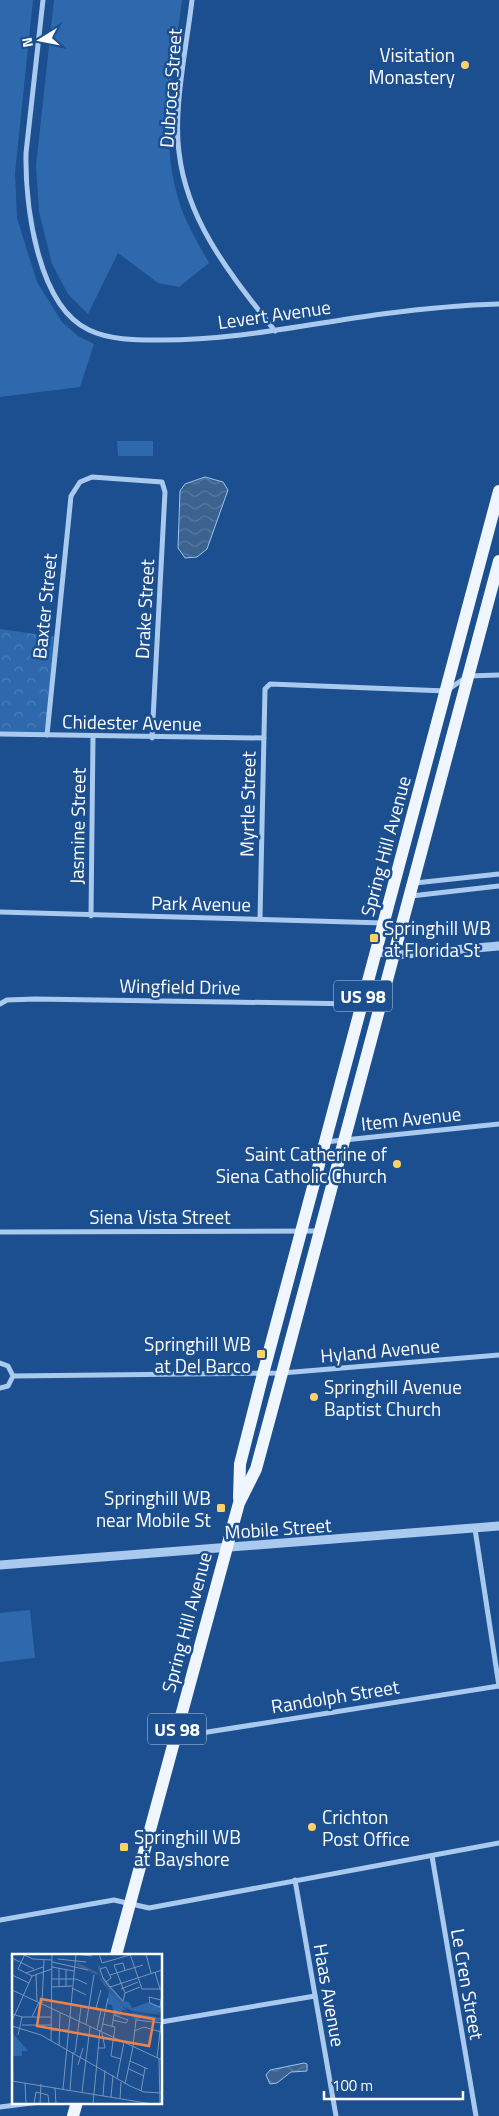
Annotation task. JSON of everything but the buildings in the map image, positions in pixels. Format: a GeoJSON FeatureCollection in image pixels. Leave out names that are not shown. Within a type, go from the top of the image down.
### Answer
{"type":"FeatureCollection","features":[{"type":"Feature","properties":{"kind":"main road","name":"Spring Hill Avenue"},"geometry":{"type":"LineString","coordinates":[[239,1503],[240,1464],[263,1374],[360,1004],[384,923],[499,491]]}},
{"type":"Feature","properties":{"kind":"main road","name":"Spring Hill Avenue"},"geometry":{"type":"LineString","coordinates":[[116,1954],[226,1547],[239,1503],[256,1469],[499,562]]}},
{"type":"Feature","properties":{"kind":"street","name":"Levert Avenue"},"geometry":{"type":"LineString","coordinates":[[43,0],[26,175],[30,224],[35,246],[45,274],[62,306],[88,330],[112,337],[176,340],[238,336],[382,314],[499,304]]}},
{"type":"Feature","properties":{"kind":"street","name":"Dubroca Street"},"geometry":{"type":"LineString","coordinates":[[192,0],[179,116],[178,151],[183,176],[189,198],[216,254],[274,331]]}},
{"type":"Feature","properties":{"kind":"street","name":"Drake Street"},"geometry":{"type":"LineString","coordinates":[[80,482],[92,478],[162,482],[165,492],[152,738]]}},
{"type":"Feature","properties":{"kind":"street","name":"Baxter Street"},"geometry":{"type":"LineString","coordinates":[[47,735],[71,496],[80,482]]}},
{"type":"Feature","properties":{"kind":"street"},"geometry":{"type":"LineString","coordinates":[[446,691],[468,676],[499,675]]}},
{"type":"Feature","properties":{"kind":"street","name":"Myrtle Street"},"geometry":{"type":"LineString","coordinates":[[260,919],[265,689],[270,684],[446,691]]}},
{"type":"Feature","properties":{"kind":"street","name":"Chidester Avenue"},"geometry":{"type":"LineString","coordinates":[[0,734],[152,738],[264,738]]}},
{"type":"Feature","properties":{"kind":"street","name":"Jasmine Street"},"geometry":{"type":"LineString","coordinates":[[91,916],[93,737]]}},
{"type":"Feature","properties":{"kind":"street"},"geometry":{"type":"LineString","coordinates":[[414,883],[499,874]]}},
{"type":"Feature","properties":{"kind":"street"},"geometry":{"type":"LineString","coordinates":[[410,896],[499,886]]}},
{"type":"Feature","properties":{"kind":"street","name":"Park Avenue"},"geometry":{"type":"LineString","coordinates":[[0,912],[384,923],[402,928]]}},
{"type":"Feature","properties":{"kind":"street"},"geometry":{"type":"LineString","coordinates":[[376,952],[394,955],[499,946]]}},
{"type":"Feature","properties":{"kind":"street","name":"Wingfield Drive"},"geometry":{"type":"LineString","coordinates":[[0,1004],[7,1000],[35,999],[360,1004]]}},
{"type":"Feature","properties":{"kind":"street","name":"Item Avenue"},"geometry":{"type":"LineString","coordinates":[[325,1142],[499,1124]]}},
{"type":"Feature","properties":{"kind":"street","name":"Siena Vista Street"},"geometry":{"type":"LineString","coordinates":[[0,1232],[321,1231]]}},
{"type":"Feature","properties":{"kind":"street","name":"Hyland Avenue"},"geometry":{"type":"LineString","coordinates":[[13,1376],[263,1374],[499,1355]]}},
{"type":"Feature","properties":{"kind":"street"},"geometry":{"type":"LineString","coordinates":[[0,1364],[8,1366],[13,1376],[10,1384],[0,1388]]}},
{"type":"Feature","properties":{"kind":"street","name":"Mobile Street"},"geometry":{"type":"LineString","coordinates":[[0,1566],[499,1526]]}},
{"type":"Feature","properties":{"kind":"street"},"geometry":{"type":"LineString","coordinates":[[474,1529],[499,1686]]}},
{"type":"Feature","properties":{"kind":"street","name":"Randolph Street"},"geometry":{"type":"LineString","coordinates":[[175,1737],[499,1686]]}},
{"type":"Feature","properties":{"kind":"street"},"geometry":{"type":"LineString","coordinates":[[0,1920],[114,1900],[149,1908],[499,1844]]}},
{"type":"Feature","properties":{"kind":"street","name":"Le Cren Street"},"geometry":{"type":"LineString","coordinates":[[432,1856],[476,2116]]}},
{"type":"Feature","properties":{"kind":"street","name":"Haas Avenue"},"geometry":{"type":"LineString","coordinates":[[295,1880],[336,2116]]}},
{"type":"Feature","properties":{"kind":"street"},"geometry":{"type":"LineString","coordinates":[[162,2022],[315,1996]]}},
{"type":"Feature","properties":{"kind":"street"},"geometry":{"type":"LineString","coordinates":[[0,2107],[24,2104]]}},
{"type":"Feature","properties":{"kind":"green space"},"geometry":{"type":"Polygon","coordinates":[[[0,0],[33,0],[15,173],[17,218],[37,282],[62,322],[78,336],[94,344],[80,387],[0,397],[0,0]]]}},
{"type":"Feature","properties":{"kind":"green space"},"geometry":{"type":"Polygon","coordinates":[[[54,0],[182,0],[172,75],[169,151],[179,201],[192,232],[209,263],[179,287],[158,283],[118,253],[88,314],[68,294],[52,264],[39,212],[36,166],[54,0]]]}},
{"type":"Feature","properties":{"kind":"green space"},"geometry":{"type":"Polygon","coordinates":[[[117,441],[153,441],[153,456],[118,456],[117,441]]]}},
{"type":"Feature","properties":{"kind":"green space"},"geometry":{"type":"Polygon","coordinates":[[[0,629],[56,637],[47,735],[0,734],[0,629]]]}},
{"type":"Feature","properties":{"kind":"green space"},"geometry":{"type":"Polygon","coordinates":[[[30,1610],[35,1658],[0,1662],[0,1613],[30,1610]]]}},
{"type":"Feature","properties":{"kind":"water"},"geometry":{"type":"Polygon","coordinates":[[[205,477],[223,482],[228,490],[207,549],[197,557],[185,558],[178,548],[180,491],[185,484],[205,477]]]}},
{"type":"Feature","properties":{"kind":"water"},"geometry":{"type":"Polygon","coordinates":[[[307,2064],[307,2071],[291,2072],[277,2083],[270,2084],[266,2075],[270,2070],[307,2064]]]}},
{"type":"Feature","properties":{"kind":"place","name":"Visitation Monastery"},"geometry":{"type":"Point","coordinates":[465,65]}},
{"type":"Feature","properties":{"kind":"place","name":"Springhill WB at Florida St"},"geometry":{"type":"Point","coordinates":[374,938]}},
{"type":"Feature","properties":{"kind":"place","name":"Saint Catherine of Siena Catholic Church"},"geometry":{"type":"Point","coordinates":[397,1164]}},
{"type":"Feature","properties":{"kind":"place","name":"Springhill WB at Del Barco"},"geometry":{"type":"Point","coordinates":[261,1354]}},
{"type":"Feature","properties":{"kind":"place","name":"Springhill Avenue Baptist Church"},"geometry":{"type":"Point","coordinates":[314,1397]}},
{"type":"Feature","properties":{"kind":"place","name":"Springhill WB near Mobile St"},"geometry":{"type":"Point","coordinates":[221,1508]}},
{"type":"Feature","properties":{"kind":"place","name":"Crichton Post Office"},"geometry":{"type":"Point","coordinates":[312,1827]}},
{"type":"Feature","properties":{"kind":"place","name":"Springhill WB at Bayshore"},"geometry":{"type":"Point","coordinates":[124,1847]}}]}
